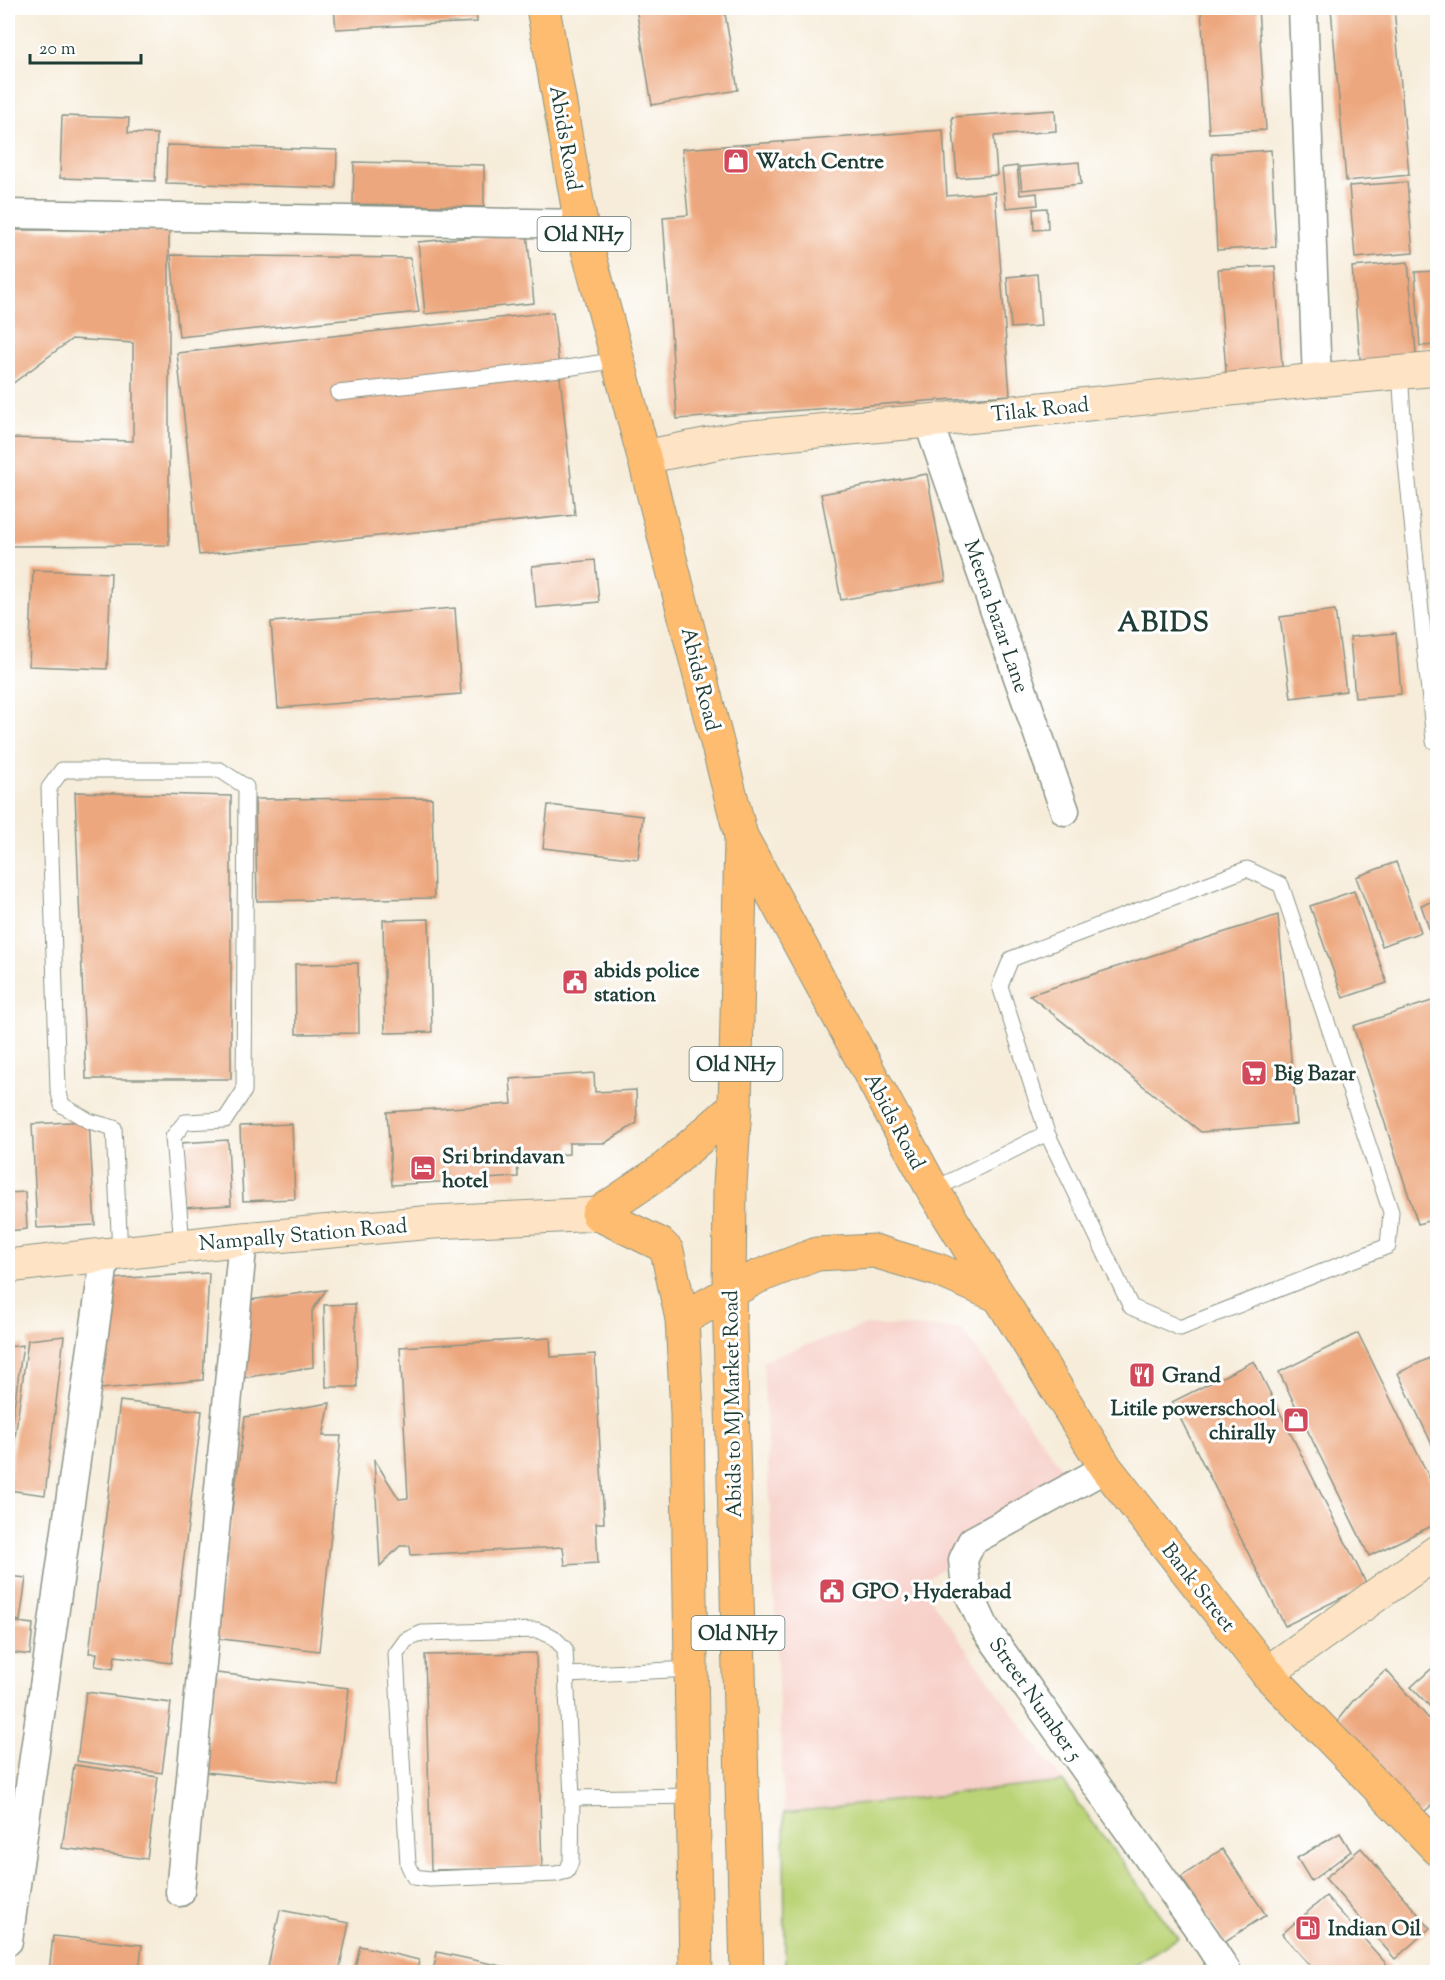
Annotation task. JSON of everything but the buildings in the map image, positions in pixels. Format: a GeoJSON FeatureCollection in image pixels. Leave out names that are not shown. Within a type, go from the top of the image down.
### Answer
{"type":"FeatureCollection","features":[{"type":"Feature","properties":{"kind":"main road","name":"Abids Road"},"geometry":{"type":"LineString","coordinates":[[543,8],[581,224],[644,456],[741,836],[933,1190],[999,1296]]}},
{"type":"Feature","properties":{"kind":"main road","name":"Tilak Road"},"geometry":{"type":"LineString","coordinates":[[644,456],[740,438],[1437,369]]}},
{"type":"Feature","properties":{"kind":"main road","name":"Abids to MJ Market Road"},"geometry":{"type":"LineString","coordinates":[[741,836],[735,1107],[730,1185],[729,1293],[747,1972]]}},
{"type":"Feature","properties":{"kind":"main road"},"geometry":{"type":"LineString","coordinates":[[598,1214],[663,1170],[735,1107]]}},
{"type":"Feature","properties":{"kind":"main road"},"geometry":{"type":"LineString","coordinates":[[598,1214],[660,1244],[667,1251],[682,1318],[757,1277],[817,1254],[874,1251],[938,1270],[999,1296]]}},
{"type":"Feature","properties":{"kind":"main road","name":"Nampally Station Road"},"geometry":{"type":"LineString","coordinates":[[8,1266],[182,1245],[433,1222],[598,1214]]}},
{"type":"Feature","properties":{"kind":"main road","name":"Bank Street"},"geometry":{"type":"LineString","coordinates":[[999,1296],[1106,1468],[1267,1674],[1437,1849]]}},
{"type":"Feature","properties":{"kind":"main road","name":"Old NH7"},"geometry":{"type":"LineString","coordinates":[[682,1318],[687,1413],[696,1972]]}},
{"type":"Feature","properties":{"kind":"main road"},"geometry":{"type":"LineString","coordinates":[[1267,1674],[1437,1551]]}},
{"type":"Feature","properties":{"kind":"street"},"geometry":{"type":"LineString","coordinates":[[1303,8],[1317,380]]}},
{"type":"Feature","properties":{"kind":"street"},"geometry":{"type":"LineString","coordinates":[[8,214],[581,224]]}},
{"type":"Feature","properties":{"kind":"street","name":"Meena bazar Lane"},"geometry":{"type":"LineString","coordinates":[[928,421],[1065,812]]}},
{"type":"Feature","properties":{"kind":"street"},"geometry":{"type":"LineString","coordinates":[[180,1892],[243,1239]]}},
{"type":"Feature","properties":{"kind":"street"},"geometry":{"type":"LineString","coordinates":[[8,1941],[112,1254]]}},
{"type":"Feature","properties":{"kind":"street","name":"Street Number 5"},"geometry":{"type":"LineString","coordinates":[[1106,1468],[972,1541],[963,1560],[966,1587],[985,1628],[1227,1972]]}},
{"type":"Feature","properties":{"kind":"lane"},"geometry":{"type":"LineString","coordinates":[[338,393],[560,369],[618,360]]}},
{"type":"Feature","properties":{"kind":"lane"},"geometry":{"type":"LineString","coordinates":[[1400,372],[1407,473],[1434,741],[1437,743]]}},
{"type":"Feature","properties":{"kind":"lane"},"geometry":{"type":"LineString","coordinates":[[112,1254],[114,1128],[89,1121],[62,1105],[58,1089],[49,788],[62,770],[220,770],[246,787],[244,1091],[225,1120],[185,1122],[173,1137],[182,1245]]}},
{"type":"Feature","properties":{"kind":"lane"},"geometry":{"type":"LineString","coordinates":[[1247,869],[1281,885],[1390,1212],[1388,1246],[1180,1328],[1131,1307],[1047,1133],[1000,986],[1011,959],[1247,869]]}},
{"type":"Feature","properties":{"kind":"lane"},"geometry":{"type":"LineString","coordinates":[[933,1190],[1047,1133]]}},
{"type":"Feature","properties":{"kind":"lane"},"geometry":{"type":"LineString","coordinates":[[537,1630],[554,1637],[565,1649],[567,1675],[572,1798],[571,1861],[567,1871],[556,1874],[430,1879],[414,1877],[408,1864],[396,1654],[406,1641],[422,1633],[537,1630]]}},
{"type":"Feature","properties":{"kind":"lane"},"geometry":{"type":"LineString","coordinates":[[567,1675],[692,1669]]}},
{"type":"Feature","properties":{"kind":"lane"},"geometry":{"type":"LineString","coordinates":[[572,1798],[694,1796]]}},
{"type":"Feature","properties":{"kind":"shaded area"},"geometry":{"type":"Polygon","coordinates":[[[866,1325],[962,1329],[1068,1477],[920,1584],[1063,1782],[784,1813],[763,1360],[866,1325]]]}},
{"type":"Feature","properties":{"kind":"green space"},"geometry":{"type":"Polygon","coordinates":[[[1063,1782],[1178,1938],[1122,1972],[785,1972],[784,1813],[1063,1782]]]}},
{"type":"Feature","properties":{"kind":"place","name":"Watch Centre"},"geometry":{"type":"Point","coordinates":[736,161]}},
{"type":"Feature","properties":{"kind":"place","name":"abids police station"},"geometry":{"type":"Point","coordinates":[575,982]}},
{"type":"Feature","properties":{"kind":"place","name":"Big Bazar"},"geometry":{"type":"Point","coordinates":[1254,1073]}},
{"type":"Feature","properties":{"kind":"place","name":"Sri brindavan hotel"},"geometry":{"type":"Point","coordinates":[423,1168]}},
{"type":"Feature","properties":{"kind":"place","name":"Grand"},"geometry":{"type":"Point","coordinates":[1142,1375]}},
{"type":"Feature","properties":{"kind":"place","name":"Litile powerschool chirally"},"geometry":{"type":"Point","coordinates":[1296,1420]}},
{"type":"Feature","properties":{"kind":"place","name":"GPO , Hyderabad"},"geometry":{"type":"Point","coordinates":[832,1591]}},
{"type":"Feature","properties":{"kind":"place","name":"Indian Oil"},"geometry":{"type":"Point","coordinates":[1308,1928]}},
{"type":"Feature","properties":{"kind":"district","name":"ABIDS"},"geometry":{"type":"Point","coordinates":[1164,622]}}]}
